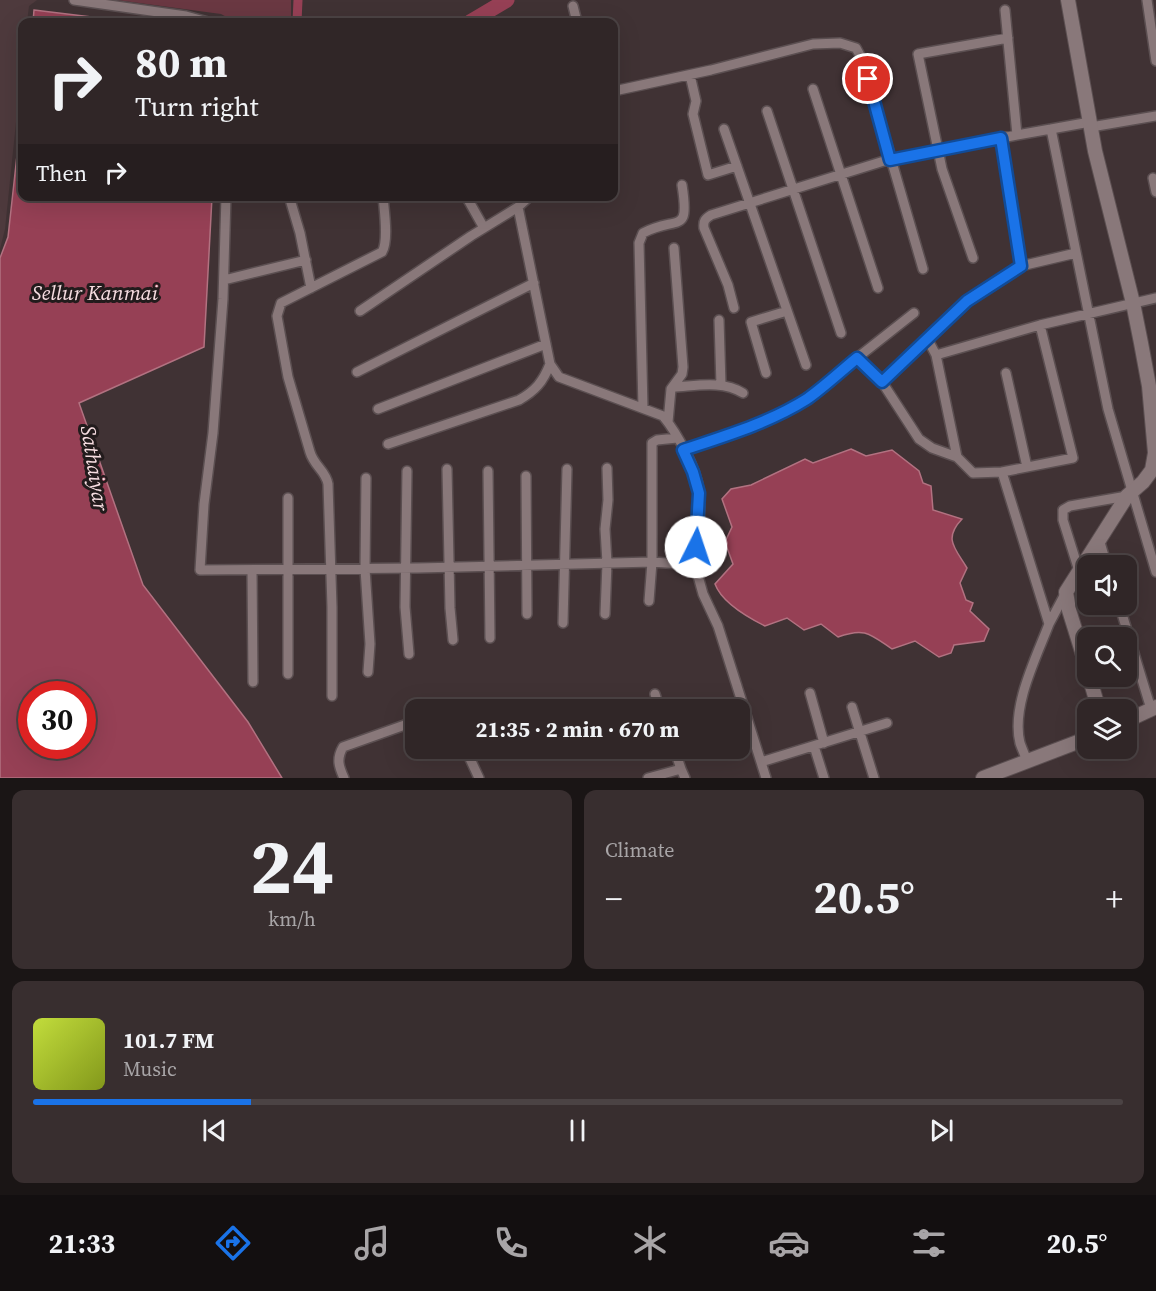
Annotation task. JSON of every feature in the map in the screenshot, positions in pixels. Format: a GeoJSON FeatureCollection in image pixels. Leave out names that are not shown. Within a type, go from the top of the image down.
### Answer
{"type":"FeatureCollection","features":[{"type":"Feature","properties":{"kind":"street"},"geometry":{"type":"LineString","coordinates":[[74,0],[193,18]]}},
{"type":"Feature","properties":{"kind":"street"},"geometry":{"type":"LineString","coordinates":[[1068,0],[1090,124],[1152,385],[1154,417],[1154,469],[1129,494],[1089,555]]}},
{"type":"Feature","properties":{"kind":"street"},"geometry":{"type":"LineString","coordinates":[[1147,0],[1156,62]]}},
{"type":"Feature","properties":{"kind":"street"},"geometry":{"type":"LineString","coordinates":[[573,6],[576,18]]}},
{"type":"Feature","properties":{"kind":"street"},"geometry":{"type":"LineString","coordinates":[[1005,10],[1017,135]]}},
{"type":"Feature","properties":{"kind":"street"},"geometry":{"type":"LineString","coordinates":[[973,258],[942,169],[918,54],[1008,38]]}},
{"type":"Feature","properties":{"kind":"street"},"geometry":{"type":"LineString","coordinates":[[618,91],[813,44],[840,43],[856,48],[862,59],[923,269]]}},
{"type":"Feature","properties":{"kind":"street"},"geometry":{"type":"LineString","coordinates":[[690,75],[696,101],[693,114],[708,175],[737,166]]}},
{"type":"Feature","properties":{"kind":"street"},"geometry":{"type":"LineString","coordinates":[[813,89],[878,288]]}},
{"type":"Feature","properties":{"kind":"street"},"geometry":{"type":"LineString","coordinates":[[767,111],[841,333]]}},
{"type":"Feature","properties":{"kind":"street"},"geometry":{"type":"LineString","coordinates":[[734,308],[728,285],[703,223],[711,215],[890,160],[938,149],[1051,129],[1156,116]]}},
{"type":"Feature","properties":{"kind":"street"},"geometry":{"type":"LineString","coordinates":[[724,129],[806,365]]}},
{"type":"Feature","properties":{"kind":"street"},"geometry":{"type":"LineString","coordinates":[[1051,129],[1108,409],[1129,494],[1156,572]]}},
{"type":"Feature","properties":{"kind":"street"},"geometry":{"type":"LineString","coordinates":[[1001,138],[1021,266]]}},
{"type":"Feature","properties":{"kind":"street"},"geometry":{"type":"LineString","coordinates":[[1153,178],[1156,192]]}},
{"type":"Feature","properties":{"kind":"street"},"geometry":{"type":"LineString","coordinates":[[643,408],[639,243],[644,233],[679,222],[684,217],[686,213],[682,185]]}},
{"type":"Feature","properties":{"kind":"street"},"geometry":{"type":"LineString","coordinates":[[226,201],[224,280],[200,570],[331,570],[652,562],[695,565]]}},
{"type":"Feature","properties":{"kind":"street"},"geometry":{"type":"LineString","coordinates":[[290,201],[300,233],[311,288]]}},
{"type":"Feature","properties":{"kind":"street"},"geometry":{"type":"LineString","coordinates":[[332,696],[331,570],[325,474],[313,462],[308,446],[288,377],[277,316],[281,303],[381,252],[385,247],[383,201]]}},
{"type":"Feature","properties":{"kind":"street"},"geometry":{"type":"LineString","coordinates":[[469,201],[484,228]]}},
{"type":"Feature","properties":{"kind":"street"},"geometry":{"type":"LineString","coordinates":[[360,311],[525,201]]}},
{"type":"Feature","properties":{"kind":"street"},"geometry":{"type":"LineString","coordinates":[[518,207],[550,364],[559,377],[663,416],[677,438],[693,472],[699,493],[695,565],[703,594],[718,626],[766,778]]}},
{"type":"Feature","properties":{"kind":"street"},"geometry":{"type":"LineString","coordinates":[[668,422],[670,397],[673,387],[682,374],[683,367],[674,248]]}},
{"type":"Feature","properties":{"kind":"street"},"geometry":{"type":"LineString","coordinates":[[882,382],[967,301],[1021,266],[1076,253]]}},
{"type":"Feature","properties":{"kind":"street"},"geometry":{"type":"LineString","coordinates":[[224,280],[306,260]]}},
{"type":"Feature","properties":{"kind":"street"},"geometry":{"type":"LineString","coordinates":[[357,372],[534,283]]}},
{"type":"Feature","properties":{"kind":"street"},"geometry":{"type":"LineString","coordinates":[[936,355],[1040,325],[1156,298]]}},
{"type":"Feature","properties":{"kind":"street"},"geometry":{"type":"LineString","coordinates":[[766,373],[751,322],[787,311]]}},
{"type":"Feature","properties":{"kind":"street"},"geometry":{"type":"LineString","coordinates":[[683,450],[745,429],[807,398],[914,313]]}},
{"type":"Feature","properties":{"kind":"street"},"geometry":{"type":"LineString","coordinates":[[719,320],[721,385]]}},
{"type":"Feature","properties":{"kind":"street"},"geometry":{"type":"LineString","coordinates":[[857,358],[882,382],[919,439],[932,448],[957,457],[973,473],[1002,472],[1073,458],[1040,325]]}},
{"type":"Feature","properties":{"kind":"street"},"geometry":{"type":"LineString","coordinates":[[927,338],[936,355],[957,457]]}},
{"type":"Feature","properties":{"kind":"street"},"geometry":{"type":"LineString","coordinates":[[378,409],[546,344]]}},
{"type":"Feature","properties":{"kind":"street"},"geometry":{"type":"LineString","coordinates":[[388,444],[519,400],[533,392],[542,382],[550,364]]}},
{"type":"Feature","properties":{"kind":"street"},"geometry":{"type":"LineString","coordinates":[[1006,373],[1027,467]]}},
{"type":"Feature","properties":{"kind":"street"},"geometry":{"type":"LineString","coordinates":[[673,387],[721,385],[734,387],[742,393]]}},
{"type":"Feature","properties":{"kind":"street"},"geometry":{"type":"LineString","coordinates":[[649,601],[652,562],[652,443],[657,440],[677,438]]}},
{"type":"Feature","properties":{"kind":"street"},"geometry":{"type":"LineString","coordinates":[[605,614],[607,468]]}},
{"type":"Feature","properties":{"kind":"street"},"geometry":{"type":"LineString","coordinates":[[447,469],[450,608],[453,640]]}},
{"type":"Feature","properties":{"kind":"street"},"geometry":{"type":"LineString","coordinates":[[563,623],[567,469]]}},
{"type":"Feature","properties":{"kind":"street"},"geometry":{"type":"LineString","coordinates":[[407,471],[405,607],[409,654]]}},
{"type":"Feature","properties":{"kind":"street"},"geometry":{"type":"LineString","coordinates":[[488,471],[490,638]]}},
{"type":"Feature","properties":{"kind":"street"},"geometry":{"type":"LineString","coordinates":[[1002,472],[1049,624]]}},
{"type":"Feature","properties":{"kind":"street"},"geometry":{"type":"LineString","coordinates":[[526,476],[527,614]]}},
{"type":"Feature","properties":{"kind":"street"},"geometry":{"type":"LineString","coordinates":[[366,478],[368,672]]}},
{"type":"Feature","properties":{"kind":"street"},"geometry":{"type":"LineString","coordinates":[[1077,565],[1063,520],[1065,507],[1129,494]]}},
{"type":"Feature","properties":{"kind":"street"},"geometry":{"type":"LineString","coordinates":[[288,498],[288,674]]}},
{"type":"Feature","properties":{"kind":"street"},"geometry":{"type":"LineString","coordinates":[[1099,538],[1104,555]]}},
{"type":"Feature","properties":{"kind":"street"},"geometry":{"type":"LineString","coordinates":[[252,570],[253,682]]}},
{"type":"Feature","properties":{"kind":"street"},"geometry":{"type":"LineString","coordinates":[[1027,761],[1020,743],[1018,723],[1021,700],[1049,624],[1077,574]]}},
{"type":"Feature","properties":{"kind":"street"},"geometry":{"type":"LineString","coordinates":[[1066,592],[1077,635]]}},
{"type":"Feature","properties":{"kind":"street"},"geometry":{"type":"LineString","coordinates":[[1123,615],[1153,708],[1137,715]]}},
{"type":"Feature","properties":{"kind":"street"},"geometry":{"type":"LineString","coordinates":[[655,693],[657,699]]}},
{"type":"Feature","properties":{"kind":"street"},"geometry":{"type":"LineString","coordinates":[[810,693],[824,778]]}},
{"type":"Feature","properties":{"kind":"street"},"geometry":{"type":"LineString","coordinates":[[852,707],[874,778]]}},
{"type":"Feature","properties":{"kind":"street"},"geometry":{"type":"LineString","coordinates":[[761,762],[887,723]]}},
{"type":"Feature","properties":{"kind":"street"},"geometry":{"type":"LineString","coordinates":[[344,778],[339,766],[338,755],[343,747],[405,725]]}},
{"type":"Feature","properties":{"kind":"street"},"geometry":{"type":"LineString","coordinates":[[983,778],[1077,742]]}},
{"type":"Feature","properties":{"kind":"street"},"geometry":{"type":"LineString","coordinates":[[470,759],[479,778]]}},
{"type":"Feature","properties":{"kind":"street"},"geometry":{"type":"LineString","coordinates":[[648,778],[683,774],[678,759]]}},
{"type":"Feature","properties":{"kind":"shaded area"},"geometry":{"type":"Polygon","coordinates":[[[0,0],[37,0],[29,6],[28,18],[18,18],[18,103],[5,229],[0,249],[0,0]]]}},
{"type":"Feature","properties":{"kind":"shaded area"},"geometry":{"type":"Polygon","coordinates":[[[117,0],[291,0],[291,18],[228,18],[221,14],[117,0]]]}},
{"type":"Feature","properties":{"kind":"water"},"geometry":{"type":"Polygon","coordinates":[[[34,10],[100,18],[33,18],[34,10]]]}},
{"type":"Feature","properties":{"kind":"water","name":"Sellur Kanmai"},"geometry":{"type":"Polygon","coordinates":[[[18,146],[18,201],[212,201],[204,347],[79,403],[143,585],[248,722],[282,778],[0,778],[0,258],[8,237],[18,146]]]}},
{"type":"Feature","properties":{"kind":"water"},"geometry":{"type":"Polygon","coordinates":[[[851,449],[866,456],[892,450],[919,471],[923,483],[931,486],[933,510],[962,519],[956,526],[952,538],[955,549],[967,568],[960,583],[966,600],[973,603],[970,611],[989,629],[984,641],[954,645],[951,653],[939,657],[915,641],[892,649],[878,639],[861,632],[838,637],[821,624],[804,630],[787,618],[765,626],[736,609],[718,591],[715,584],[733,564],[725,542],[732,527],[722,499],[731,489],[751,485],[805,459],[813,463],[851,449]]]}},
{"type":"Feature","properties":{"kind":"waterway"},"geometry":{"type":"LineString","coordinates":[[297,18],[298,0]]}},
{"type":"Feature","properties":{"kind":"waterway","name":"Sathaiyar"},"geometry":{"type":"LineString","coordinates":[[477,18],[507,0]]}},
{"type":"Feature","properties":{"kind":"route"},"geometry":{"type":"LineString","coordinates":[[696,547],[698,484],[683,450],[745,429],[784,411],[807,398],[857,358],[882,382],[967,301],[1021,266],[1001,138],[890,160],[868,79]]}}]}
